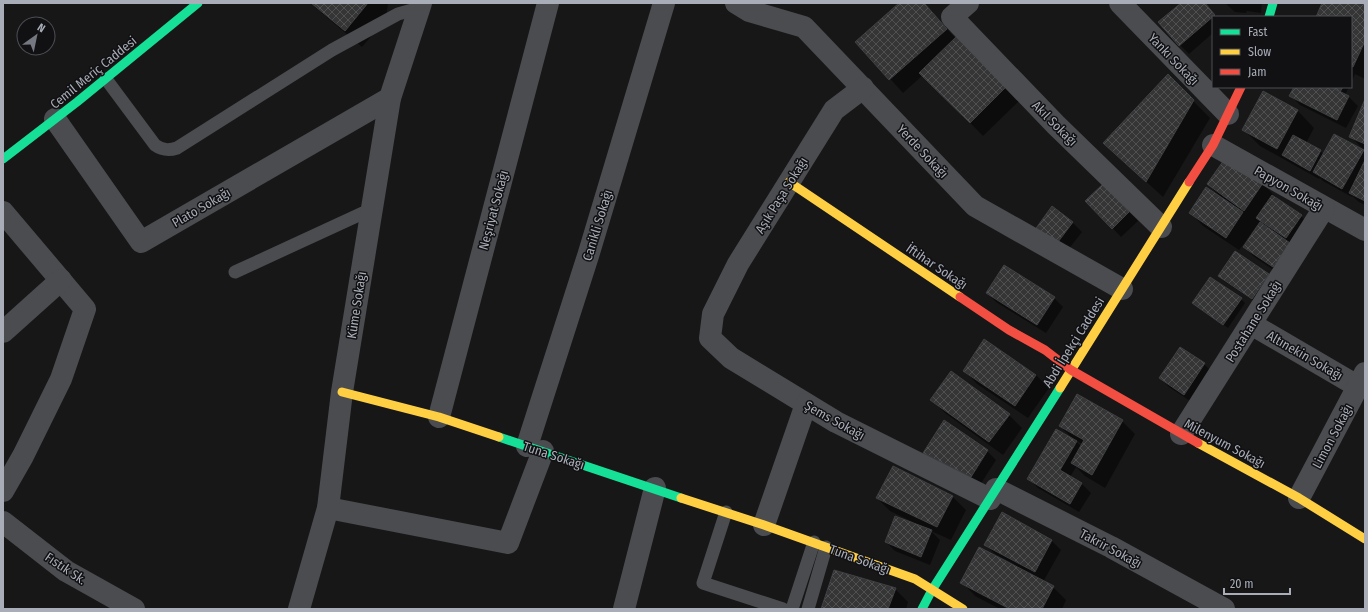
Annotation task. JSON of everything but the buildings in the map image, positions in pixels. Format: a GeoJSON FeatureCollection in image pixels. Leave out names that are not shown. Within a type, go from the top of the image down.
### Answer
{"type":"FeatureCollection","features":[{"type":"Feature","properties":{"kind":"street","name":"Cemil Meriç Caddesi"},"geometry":{"type":"LineString","coordinates":[[3,159],[106,79],[198,3]]}},
{"type":"Feature","properties":{"kind":"street","name":"Neşriyat Sokağı"},"geometry":{"type":"LineString","coordinates":[[439,417],[548,3]]}},
{"type":"Feature","properties":{"kind":"street","name":"Canikli Sokağı"},"geometry":{"type":"LineString","coordinates":[[328,508],[508,543],[588,256],[664,3]]}},
{"type":"Feature","properties":{"kind":"street","name":"Yankı Sokağı"},"geometry":{"type":"LineString","coordinates":[[1120,3],[1228,114]]}},
{"type":"Feature","properties":{"kind":"street"},"geometry":{"type":"LineString","coordinates":[[1269,16],[1272,3]]}},
{"type":"Feature","properties":{"kind":"street","name":"Küme Sokağı"},"geometry":{"type":"LineString","coordinates":[[300,609],[328,508],[342,392],[390,98],[420,6]]}},
{"type":"Feature","properties":{"kind":"street","name":"Yerde Sokağı"},"geometry":{"type":"LineString","coordinates":[[747,6],[804,27],[975,206],[1122,289]]}},
{"type":"Feature","properties":{"kind":"street","name":"Akıl Sokağı"},"geometry":{"type":"LineString","coordinates":[[960,10],[1056,124],[1161,227]]}},
{"type":"Feature","properties":{"kind":"street","name":"Aşık Paşa Sokağı"},"geometry":{"type":"LineString","coordinates":[[713,314],[738,264],[834,110],[863,88]]}},
{"type":"Feature","properties":{"kind":"street","name":"Abdi İpekçi Caddesi"},"geometry":{"type":"LineString","coordinates":[[922,609],[932,590],[1213,145],[1241,88]]}},
{"type":"Feature","properties":{"kind":"street","name":"Plato Sokağı"},"geometry":{"type":"LineString","coordinates":[[55,119],[141,242],[390,98]]}},
{"type":"Feature","properties":{"kind":"street","name":"Papyon Sokağı"},"geometry":{"type":"LineString","coordinates":[[1213,145],[1365,230]]}},
{"type":"Feature","properties":{"kind":"street","name":"İftihar Sokağı"},"geometry":{"type":"LineString","coordinates":[[789,182],[1009,330],[1045,350],[1071,370]]}},
{"type":"Feature","properties":{"kind":"street","name":"Postahane Sokağı"},"geometry":{"type":"LineString","coordinates":[[1181,434],[1324,208]]}},
{"type":"Feature","properties":{"kind":"street"},"geometry":{"type":"LineString","coordinates":[[3,212],[85,309],[61,378],[23,456],[3,491]]}},
{"type":"Feature","properties":{"kind":"street"},"geometry":{"type":"LineString","coordinates":[[3,332],[61,280]]}},
{"type":"Feature","properties":{"kind":"street","name":"Şems Sokağı"},"geometry":{"type":"LineString","coordinates":[[713,314],[710,338],[730,358],[836,422],[993,494]]}},
{"type":"Feature","properties":{"kind":"street","name":"Altınekin Sokağı"},"geometry":{"type":"LineString","coordinates":[[1251,324],[1362,380]]}},
{"type":"Feature","properties":{"kind":"street","name":"Milenyum Sokağı"},"geometry":{"type":"LineString","coordinates":[[1071,370],[1181,434],[1299,498],[1365,539]]}},
{"type":"Feature","properties":{"kind":"street","name":"Limon Sokağı"},"geometry":{"type":"LineString","coordinates":[[1299,498],[1362,380]]}},
{"type":"Feature","properties":{"kind":"street","name":"Tuna Sokağı"},"geometry":{"type":"LineString","coordinates":[[342,392],[439,417],[764,525],[915,579],[963,609]]}},
{"type":"Feature","properties":{"kind":"street"},"geometry":{"type":"LineString","coordinates":[[764,525],[806,404]]}},
{"type":"Feature","properties":{"kind":"street"},"geometry":{"type":"LineString","coordinates":[[624,609],[655,488]]}},
{"type":"Feature","properties":{"kind":"street","name":"Takrir Sokağı"},"geometry":{"type":"LineString","coordinates":[[993,494],[1111,547],[1224,609]]}},
{"type":"Feature","properties":{"kind":"street","name":"Fıstık Sk."},"geometry":{"type":"LineString","coordinates":[[3,522],[66,571],[134,609]]}},
{"type":"Feature","properties":{"kind":"lane"},"geometry":{"type":"LineString","coordinates":[[106,79],[155,145],[166,150],[172,150],[332,50],[398,14],[420,6]]}},
{"type":"Feature","properties":{"kind":"lane"},"geometry":{"type":"LineString","coordinates":[[235,272],[363,213],[371,214]]}},
{"type":"Feature","properties":{"kind":"lane"},"geometry":{"type":"LineString","coordinates":[[726,512],[703,583],[783,609]]}},
{"type":"Feature","properties":{"kind":"lane"},"geometry":{"type":"LineString","coordinates":[[792,609],[820,545]]}},
{"type":"Feature","properties":{"kind":"lane"},"geometry":{"type":"LineString","coordinates":[[808,609],[820,545]]}},
{"type":"Feature","properties":{"kind":"traffic: fast"},"geometry":{"type":"LineString","coordinates":[[3,159],[77,102],[198,3]]}},
{"type":"Feature","properties":{"kind":"traffic: fast"},"geometry":{"type":"LineString","coordinates":[[1269,16],[1273,3]]}},
{"type":"Feature","properties":{"kind":"traffic: fast"},"geometry":{"type":"LineString","coordinates":[[922,609],[932,590],[1060,388]]}},
{"type":"Feature","properties":{"kind":"traffic: fast"},"geometry":{"type":"LineString","coordinates":[[499,437],[681,498]]}},
{"type":"Feature","properties":{"kind":"traffic: slow"},"geometry":{"type":"LineString","coordinates":[[789,182],[960,297]]}},
{"type":"Feature","properties":{"kind":"traffic: slow"},"geometry":{"type":"LineString","coordinates":[[1060,388],[1189,182]]}},
{"type":"Feature","properties":{"kind":"traffic: slow"},"geometry":{"type":"LineString","coordinates":[[342,392],[439,417],[499,437]]}},
{"type":"Feature","properties":{"kind":"traffic: slow"},"geometry":{"type":"LineString","coordinates":[[1198,443],[1299,498],[1365,539]]}},
{"type":"Feature","properties":{"kind":"traffic: slow"},"geometry":{"type":"LineString","coordinates":[[681,498],[764,525],[915,579],[963,609]]}},
{"type":"Feature","properties":{"kind":"traffic: jam"},"geometry":{"type":"LineString","coordinates":[[1189,182],[1213,145],[1241,88]]}},
{"type":"Feature","properties":{"kind":"traffic: jam"},"geometry":{"type":"LineString","coordinates":[[960,297],[1009,330],[1045,350],[1071,370],[1198,443]]}}]}
